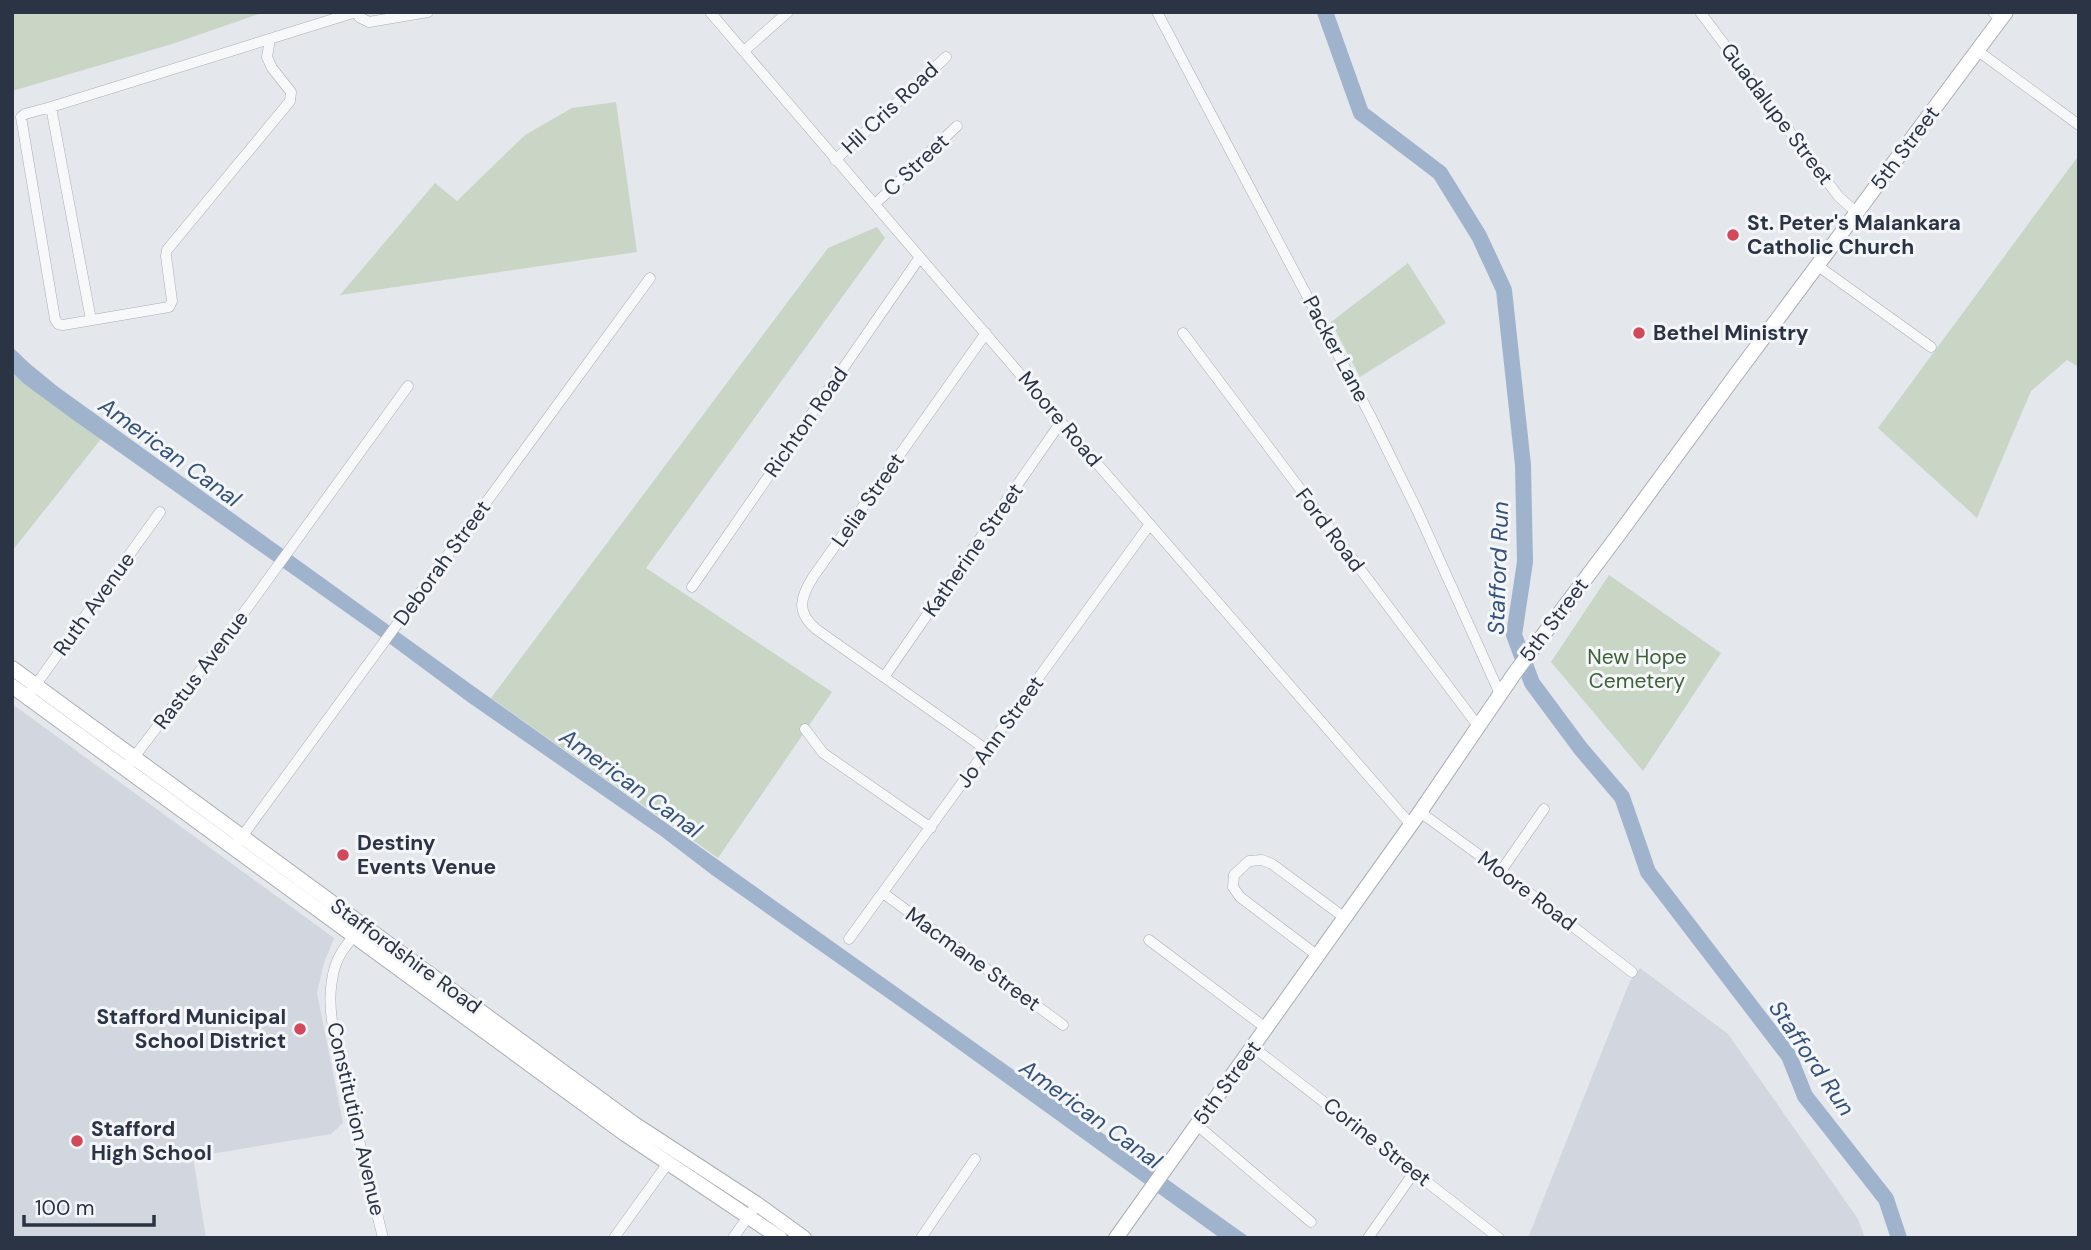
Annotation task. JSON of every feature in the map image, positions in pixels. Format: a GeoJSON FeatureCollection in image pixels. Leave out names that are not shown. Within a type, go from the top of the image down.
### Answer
{"type":"FeatureCollection","features":[{"type":"Feature","properties":{"kind":"main road","name":"5th Street"},"geometry":{"type":"LineString","coordinates":[[1116,1238],[1267,1029],[1537,642],[1978,51],[1999,15]]}},
{"type":"Feature","properties":{"kind":"main road","name":"Staffordshire Road"},"geometry":{"type":"LineString","coordinates":[[12,668],[31,691],[358,930],[625,1134],[668,1163],[804,1238]]}},
{"type":"Feature","properties":{"kind":"main road","name":"Staffordshire Road"},"geometry":{"type":"LineString","coordinates":[[12,686],[31,691]]}},
{"type":"Feature","properties":{"kind":"main road","name":"Staffordshire Road"},"geometry":{"type":"LineString","coordinates":[[358,930],[753,1210],[779,1238]]}},
{"type":"Feature","properties":{"kind":"street"},"geometry":{"type":"LineString","coordinates":[[270,38],[267,57],[272,68],[292,92],[290,101],[167,250],[172,301],[169,307],[58,324],[21,117],[25,114],[51,107],[270,38],[357,12],[359,17],[369,22],[428,12]]}},
{"type":"Feature","properties":{"kind":"street","name":"Moore Road"},"geometry":{"type":"LineString","coordinates":[[710,12],[1411,825]]}},
{"type":"Feature","properties":{"kind":"street"},"geometry":{"type":"LineString","coordinates":[[744,51],[788,12]]}},
{"type":"Feature","properties":{"kind":"street","name":"Packer Lane"},"geometry":{"type":"LineString","coordinates":[[1157,12],[1370,415],[1417,510],[1500,694]]}},
{"type":"Feature","properties":{"kind":"street","name":"Guadalupe Street"},"geometry":{"type":"LineString","coordinates":[[1700,12],[1839,197],[1857,213]]}},
{"type":"Feature","properties":{"kind":"street"},"geometry":{"type":"LineString","coordinates":[[1978,51],[2079,125]]}},
{"type":"Feature","properties":{"kind":"street","name":"Hil Cris Road"},"geometry":{"type":"LineString","coordinates":[[835,160],[946,57]]}},
{"type":"Feature","properties":{"kind":"street"},"geometry":{"type":"LineString","coordinates":[[51,107],[91,320]]}},
{"type":"Feature","properties":{"kind":"street","name":"C Street"},"geometry":{"type":"LineString","coordinates":[[875,204],[957,126]]}},
{"type":"Feature","properties":{"kind":"street","name":"Richton Road"},"geometry":{"type":"LineString","coordinates":[[692,587],[920,257]]}},
{"type":"Feature","properties":{"kind":"street"},"geometry":{"type":"LineString","coordinates":[[1818,266],[1930,347]]}},
{"type":"Feature","properties":{"kind":"street","name":"Deborah Street"},"geometry":{"type":"LineString","coordinates":[[238,842],[650,278]]}},
{"type":"Feature","properties":{"kind":"street","name":"Lelia Street"},"geometry":{"type":"LineString","coordinates":[[986,333],[803,594],[801,606],[808,622],[987,750]]}},
{"type":"Feature","properties":{"kind":"street","name":"Ford Road"},"geometry":{"type":"LineString","coordinates":[[1183,333],[1478,726]]}},
{"type":"Feature","properties":{"kind":"street","name":"Rastus Avenue"},"geometry":{"type":"LineString","coordinates":[[130,763],[408,386]]}},
{"type":"Feature","properties":{"kind":"street","name":"Katherine Street"},"geometry":{"type":"LineString","coordinates":[[884,677],[1061,422]]}},
{"type":"Feature","properties":{"kind":"street","name":"Ruth Avenue"},"geometry":{"type":"LineString","coordinates":[[31,691],[160,512]]}},
{"type":"Feature","properties":{"kind":"street","name":"Jo Ann Street"},"geometry":{"type":"LineString","coordinates":[[849,939],[1150,524]]}},
{"type":"Feature","properties":{"kind":"street"},"geometry":{"type":"LineString","coordinates":[[805,729],[823,754],[930,828]]}},
{"type":"Feature","properties":{"kind":"street"},"geometry":{"type":"LineString","coordinates":[[1501,871],[1544,809]]}},
{"type":"Feature","properties":{"kind":"street","name":"Moore Road"},"geometry":{"type":"LineString","coordinates":[[1420,812],[1632,972]]}},
{"type":"Feature","properties":{"kind":"street"},"geometry":{"type":"LineString","coordinates":[[1318,956],[1240,897],[1233,887],[1234,874],[1249,861],[1262,860],[1272,864],[1345,918]]}},
{"type":"Feature","properties":{"kind":"street","name":"Macmane Street"},"geometry":{"type":"LineString","coordinates":[[883,893],[1063,1026]]}},
{"type":"Feature","properties":{"kind":"street","name":"Constitution Avenue"},"geometry":{"type":"LineString","coordinates":[[358,930],[341,951],[331,982],[331,1006],[337,1047],[383,1238]]}},
{"type":"Feature","properties":{"kind":"street"},"geometry":{"type":"LineString","coordinates":[[1149,940],[1267,1029]]}},
{"type":"Feature","properties":{"kind":"street","name":"Corine Street"},"geometry":{"type":"LineString","coordinates":[[1253,1047],[1415,1171],[1493,1236]]}},
{"type":"Feature","properties":{"kind":"street"},"geometry":{"type":"LineString","coordinates":[[1197,1125],[1311,1222]]}},
{"type":"Feature","properties":{"kind":"street"},"geometry":{"type":"LineString","coordinates":[[921,1238],[975,1158]]}},
{"type":"Feature","properties":{"kind":"street"},"geometry":{"type":"LineString","coordinates":[[614,1238],[668,1163]]}},
{"type":"Feature","properties":{"kind":"street"},"geometry":{"type":"LineString","coordinates":[[1368,1238],[1415,1171]]}},
{"type":"Feature","properties":{"kind":"street"},"geometry":{"type":"LineString","coordinates":[[733,1238],[753,1210]]}},
{"type":"Feature","properties":{"kind":"shaded area"},"geometry":{"type":"Polygon","coordinates":[[[12,704],[334,938],[324,963],[317,993],[343,1123],[331,1134],[193,1157],[206,1238],[12,1238],[12,704]]]}},
{"type":"Feature","properties":{"kind":"shaded area"},"geometry":{"type":"Polygon","coordinates":[[[1640,968],[1728,1034],[1858,1219],[1865,1238],[1528,1238],[1630,981],[1640,968]]]}},
{"type":"Feature","properties":{"kind":"green space"},"geometry":{"type":"Polygon","coordinates":[[[12,12],[265,12],[172,44],[12,91],[12,12]]]}},
{"type":"Feature","properties":{"kind":"green space"},"geometry":{"type":"Polygon","coordinates":[[[616,102],[637,252],[340,295],[435,183],[457,201],[525,135],[572,108],[616,102]]]}},
{"type":"Feature","properties":{"kind":"green space"},"geometry":{"type":"Polygon","coordinates":[[[2079,155],[2079,367],[2067,360],[2031,391],[1977,518],[1878,428],[2079,155]]]}},
{"type":"Feature","properties":{"kind":"green space"},"geometry":{"type":"Polygon","coordinates":[[[877,227],[885,238],[646,568],[832,692],[718,858],[491,698],[828,248],[877,227]]]}},
{"type":"Feature","properties":{"kind":"green space"},"geometry":{"type":"Polygon","coordinates":[[[1408,263],[1446,323],[1360,377],[1331,322],[1408,263]]]}},
{"type":"Feature","properties":{"kind":"green space"},"geometry":{"type":"Polygon","coordinates":[[[12,372],[23,383],[101,439],[12,551],[12,372]]]}},
{"type":"Feature","properties":{"kind":"green space","name":"New Hope Cemetery"},"geometry":{"type":"Polygon","coordinates":[[[1609,575],[1721,653],[1643,771],[1551,662],[1609,575]]]}},
{"type":"Feature","properties":{"kind":"water","name":"American Canal"},"geometry":{"type":"Polygon","coordinates":[[[12,347],[58,387],[472,685],[1250,1238],[1220,1238],[661,836],[468,702],[72,419],[12,372],[12,347]]]}},
{"type":"Feature","properties":{"kind":"waterway","name":"Stafford Run"},"geometry":{"type":"LineString","coordinates":[[1325,12],[1361,113],[1440,173],[1479,236],[1504,290],[1523,465],[1525,562],[1514,635],[1532,683],[1581,749],[1622,797],[1648,872],[1789,1056],[1805,1096],[1886,1199],[1899,1238]]}},
{"type":"Feature","properties":{"kind":"place","name":"St. Peter's Malankara Catholic Church"},"geometry":{"type":"Point","coordinates":[1733,235]}},
{"type":"Feature","properties":{"kind":"place","name":"Bethel Ministry"},"geometry":{"type":"Point","coordinates":[1639,333]}},
{"type":"Feature","properties":{"kind":"place","name":"Destiny Events Venue"},"geometry":{"type":"Point","coordinates":[343,855]}},
{"type":"Feature","properties":{"kind":"place","name":"Stafford Municipal School District"},"geometry":{"type":"Point","coordinates":[300,1029]}},
{"type":"Feature","properties":{"kind":"place","name":"Stafford High School"},"geometry":{"type":"Point","coordinates":[77,1141]}}]}
